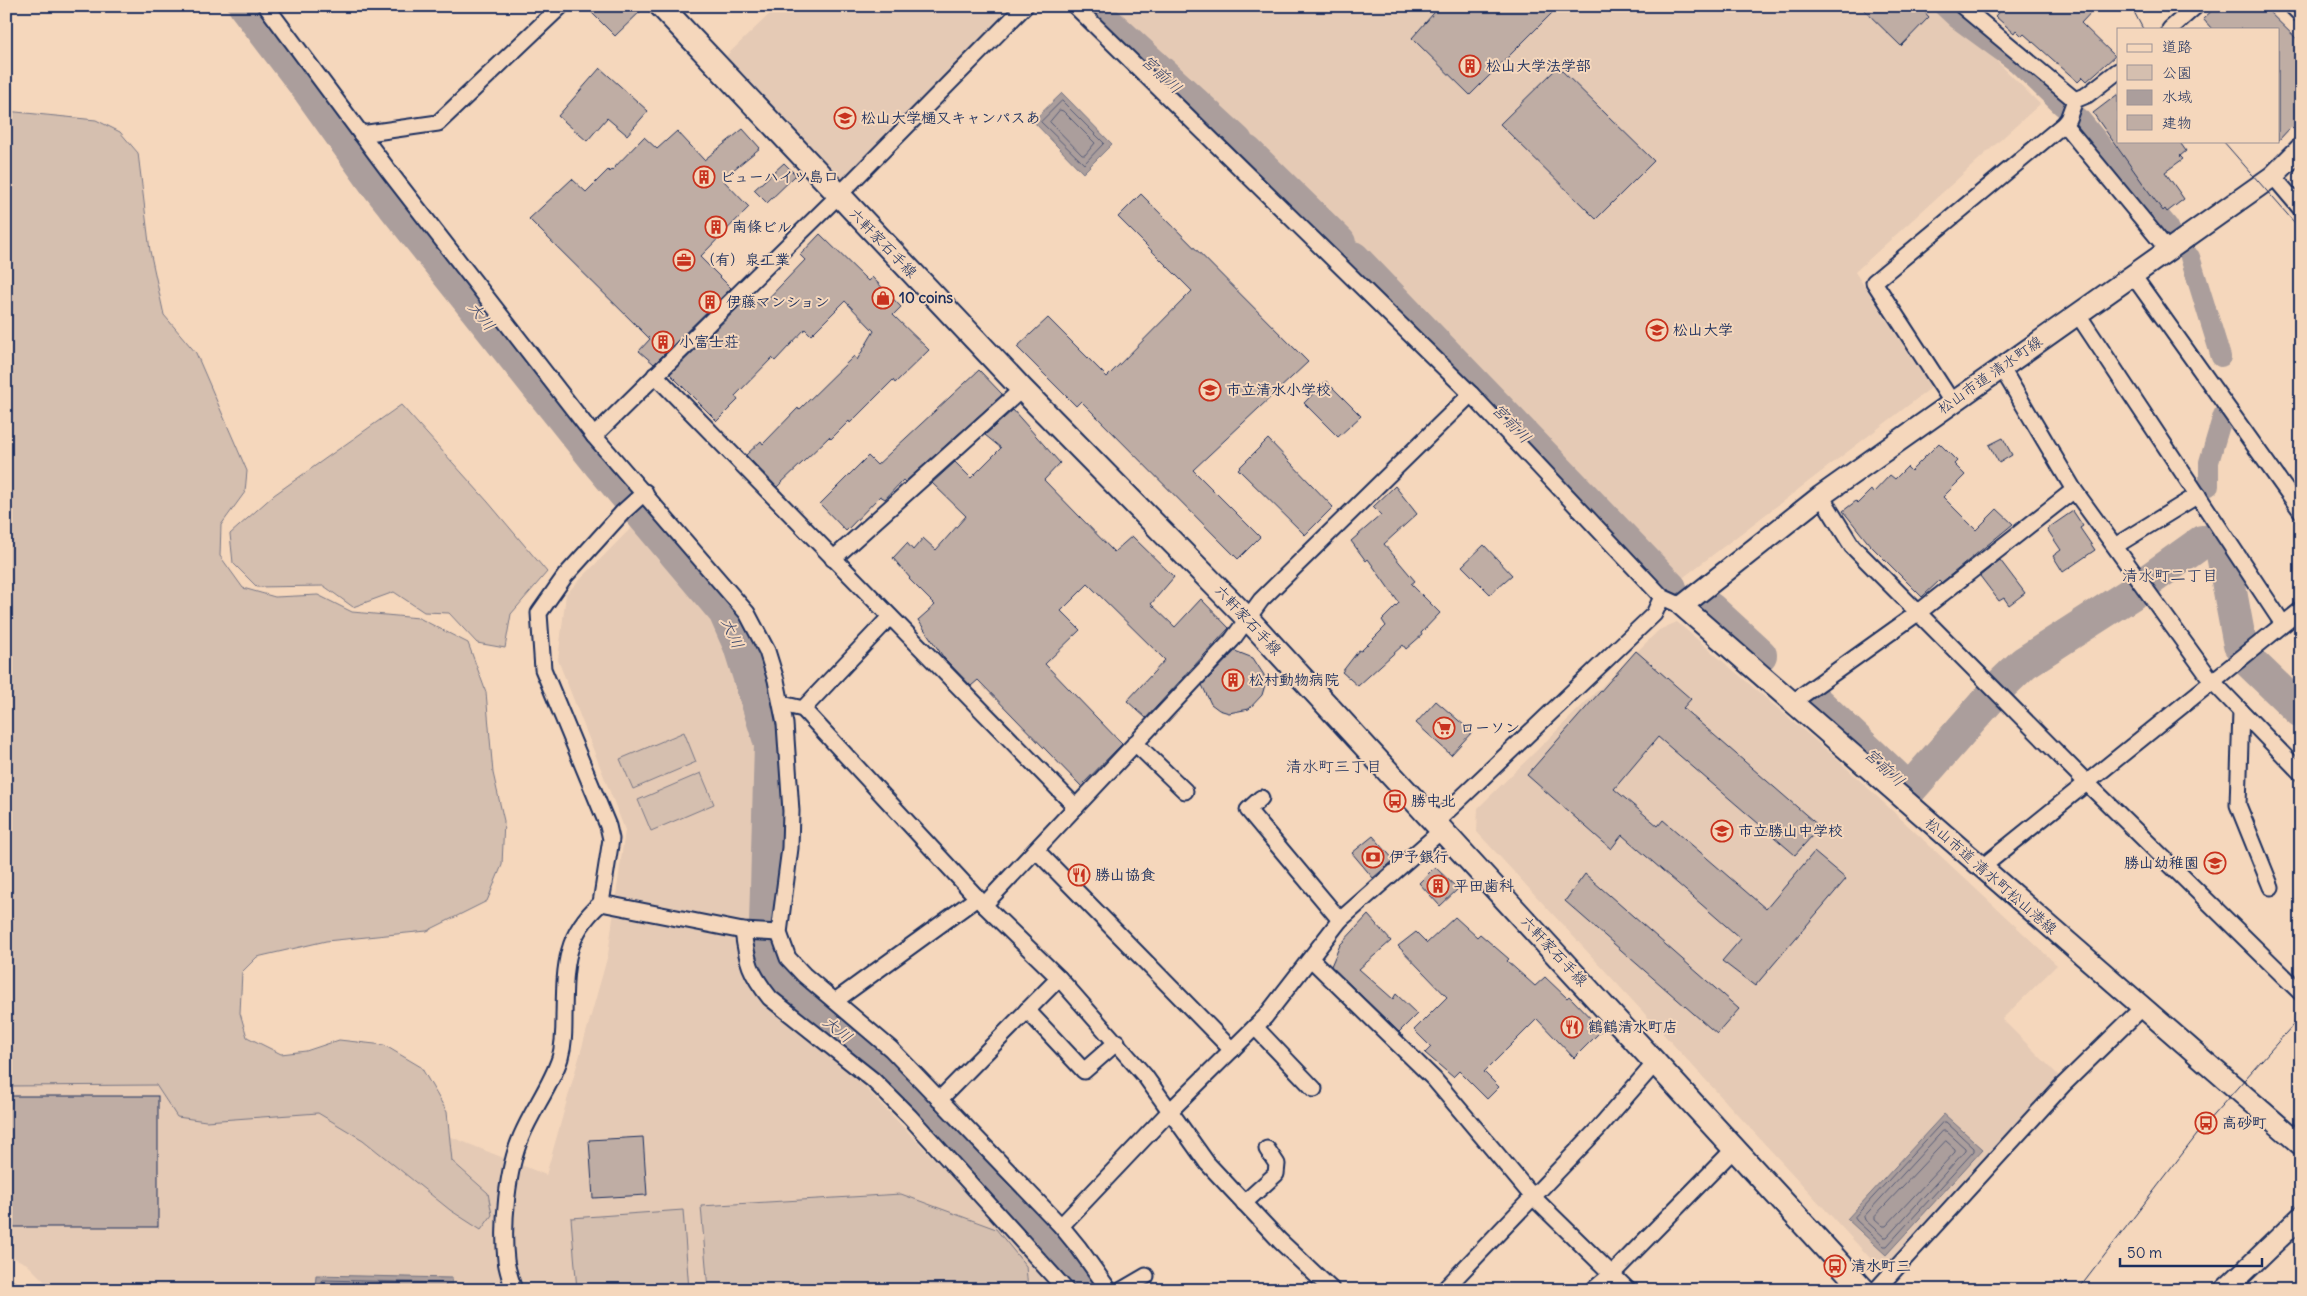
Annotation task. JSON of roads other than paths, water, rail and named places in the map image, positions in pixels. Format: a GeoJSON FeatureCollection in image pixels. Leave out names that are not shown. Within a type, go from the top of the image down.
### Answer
{"type":"FeatureCollection","features":[{"type":"Feature","properties":{"kind":"main road","name":"六軒家石手線"},"geometry":{"type":"LineString","coordinates":[[661,6],[838,196],[1022,388],[1248,618],[1864,1290]]}},
{"type":"Feature","properties":{"kind":"street"},"geometry":{"type":"LineString","coordinates":[[266,6],[361,134],[594,436],[747,613],[767,651],[782,704],[785,724],[791,811],[790,848],[776,933],[788,958],[834,1001],[891,1049],[1061,1226],[1109,1290]]}},
{"type":"Feature","properties":{"kind":"street"},"geometry":{"type":"LineString","coordinates":[[361,134],[438,123],[561,6]]}},
{"type":"Feature","properties":{"kind":"street"},"geometry":{"type":"LineString","coordinates":[[594,436],[838,196],[1026,6]]}},
{"type":"Feature","properties":{"kind":"street"},"geometry":{"type":"LineString","coordinates":[[1075,6],[1471,394],[1662,597],[1682,606]]}},
{"type":"Feature","properties":{"kind":"street"},"geometry":{"type":"LineString","coordinates":[[1962,6],[2070,112],[2167,249]]}},
{"type":"Feature","properties":{"kind":"street"},"geometry":{"type":"LineString","coordinates":[[2171,28],[2196,6]]}},
{"type":"Feature","properties":{"kind":"street"},"geometry":{"type":"LineString","coordinates":[[2292,6],[2301,15]]}},
{"type":"Feature","properties":{"kind":"street"},"geometry":{"type":"LineString","coordinates":[[1952,402],[1874,282],[2070,112],[2087,95],[2117,72]]}},
{"type":"Feature","properties":{"kind":"street","name":"松山市道 清水町線"},"geometry":{"type":"LineString","coordinates":[[1682,606],[1820,496],[2167,249],[2273,176],[2301,148]]}},
{"type":"Feature","properties":{"kind":"street"},"geometry":{"type":"LineString","coordinates":[[2273,176],[2301,209]]}},
{"type":"Feature","properties":{"kind":"street"},"geometry":{"type":"LineString","coordinates":[[2132,274],[2301,511]]}},
{"type":"Feature","properties":{"kind":"street"},"geometry":{"type":"LineString","coordinates":[[2077,313],[2283,624]]}},
{"type":"Feature","properties":{"kind":"street"},"geometry":{"type":"LineString","coordinates":[[2001,367],[2074,490],[2212,681],[2301,773]]}},
{"type":"Feature","properties":{"kind":"street"},"geometry":{"type":"LineString","coordinates":[[655,375],[1076,807]]}},
{"type":"Feature","properties":{"kind":"street"},"geometry":{"type":"LineString","coordinates":[[833,559],[1022,388]]}},
{"type":"Feature","properties":{"kind":"street"},"geometry":{"type":"LineString","coordinates":[[834,1001],[981,901],[1036,850],[1232,640],[1261,600],[1471,394]]}},
{"type":"Feature","properties":{"kind":"street"},"geometry":{"type":"LineString","coordinates":[[1793,702],[1919,612],[2074,490]]}},
{"type":"Feature","properties":{"kind":"street"},"geometry":{"type":"LineString","coordinates":[[514,1290],[506,1262],[504,1232],[511,1177],[521,1138],[559,1060],[564,1043],[564,977],[567,954],[587,915],[601,903],[611,839],[608,826],[543,669],[539,614],[565,576],[623,512],[643,494]]}},
{"type":"Feature","properties":{"kind":"street"},"geometry":{"type":"LineString","coordinates":[[2115,546],[2198,495]]}},
{"type":"Feature","properties":{"kind":"street"},"geometry":{"type":"LineString","coordinates":[[1820,496],[1852,546],[2087,783],[2301,993]]}},
{"type":"Feature","properties":{"kind":"street"},"geometry":{"type":"LineString","coordinates":[[1061,1226],[1171,1110],[1254,1027],[1311,959],[1340,920],[1439,826],[1654,614],[1662,597]]}},
{"type":"Feature","properties":{"kind":"street","name":"松山市道 清水町松山港線"},"geometry":{"type":"LineString","coordinates":[[1682,606],[2301,1145]]}},
{"type":"Feature","properties":{"kind":"street"},"geometry":{"type":"LineString","coordinates":[[1981,868],[2301,610]]}},
{"type":"Feature","properties":{"kind":"street"},"geometry":{"type":"LineString","coordinates":[[803,709],[890,617]]}},
{"type":"Feature","properties":{"kind":"street"},"geometry":{"type":"LineString","coordinates":[[782,704],[803,709],[981,901],[1059,978],[1117,1042],[1171,1110],[1207,1163],[1244,1203],[1332,1290]]}},
{"type":"Feature","properties":{"kind":"street"},"geometry":{"type":"LineString","coordinates":[[2241,711],[2238,805],[2271,886]]}},
{"type":"Feature","properties":{"kind":"street"},"geometry":{"type":"LineString","coordinates":[[1135,743],[1184,791]]}},
{"type":"Feature","properties":{"kind":"street"},"geometry":{"type":"LineString","coordinates":[[1261,798],[1248,810],[1340,920]]}},
{"type":"Feature","properties":{"kind":"street"},"geometry":{"type":"LineString","coordinates":[[1036,850],[1232,1050]]}},
{"type":"Feature","properties":{"kind":"street"},"geometry":{"type":"LineString","coordinates":[[601,903],[747,932],[776,933]]}},
{"type":"Feature","properties":{"kind":"street"},"geometry":{"type":"LineString","coordinates":[[747,932],[746,959],[759,985],[770,998],[880,1086],[1066,1290]]}},
{"type":"Feature","properties":{"kind":"street"},"geometry":{"type":"LineString","coordinates":[[1311,959],[1434,1079],[1532,1196],[1628,1290]]}},
{"type":"Feature","properties":{"kind":"street"},"geometry":{"type":"LineString","coordinates":[[939,1100],[1059,978]]}},
{"type":"Feature","properties":{"kind":"street"},"geometry":{"type":"LineString","coordinates":[[1876,1290],[2063,1085],[2143,1007]]}},
{"type":"Feature","properties":{"kind":"street"},"geometry":{"type":"LineString","coordinates":[[1026,1010],[1084,1072],[1117,1042]]}},
{"type":"Feature","properties":{"kind":"street"},"geometry":{"type":"LineString","coordinates":[[1254,1027],[1314,1088]]}},
{"type":"Feature","properties":{"kind":"street"},"geometry":{"type":"LineString","coordinates":[[1444,1290],[1597,1130],[1656,1062]]}},
{"type":"Feature","properties":{"kind":"street"},"geometry":{"type":"LineString","coordinates":[[1593,1290],[1612,1274],[1735,1148]]}},
{"type":"Feature","properties":{"kind":"street"},"geometry":{"type":"LineString","coordinates":[[1244,1203],[1276,1174],[1277,1164],[1267,1149]]}},
{"type":"Feature","properties":{"kind":"street"},"geometry":{"type":"LineString","coordinates":[[2225,1290],[2301,1217]]}},
{"type":"Feature","properties":{"kind":"street"},"geometry":{"type":"LineString","coordinates":[[1122,1290],[1146,1276]]}},
{"type":"Feature","properties":{"kind":"street"},"geometry":{"type":"LineString","coordinates":[[6,1288],[10,1290]]}},
{"type":"Feature","properties":{"kind":"water"},"geometry":{"type":"Polygon","coordinates":[[[1062,93],[1112,144],[1083,173],[1033,121],[1062,93]]]}},
{"type":"Feature","properties":{"kind":"water"},"geometry":{"type":"Polygon","coordinates":[[[1944,1114],[1983,1149],[1886,1255],[1847,1219],[1944,1114]]]}},
{"type":"Feature","properties":{"kind":"water"},"geometry":{"type":"Polygon","coordinates":[[[316,1275],[452,1278],[452,1290],[315,1290],[316,1275]]]}},
{"type":"Feature","properties":{"kind":"waterway","name":"大川"},"geometry":{"type":"LineString","coordinates":[[245,6],[310,91],[375,182],[599,463],[725,612],[740,646],[771,744],[765,961],[780,982],[868,1053],[984,1173],[1087,1290]]}},
{"type":"Feature","properties":{"kind":"waterway","name":"宮前川"},"geometry":{"type":"LineString","coordinates":[[1088,6],[1236,142]]}},
{"type":"Feature","properties":{"kind":"waterway"},"geometry":{"type":"LineString","coordinates":[[1943,6],[1957,19],[2017,63],[2063,107]]}},
{"type":"Feature","properties":{"kind":"waterway"},"geometry":{"type":"LineString","coordinates":[[2079,117],[2169,227]]}},
{"type":"Feature","properties":{"kind":"waterway","name":"宮前川"},"geometry":{"type":"LineString","coordinates":[[1246,152],[1339,243]]}},
{"type":"Feature","properties":{"kind":"waterway"},"geometry":{"type":"LineString","coordinates":[[2190,257],[2221,357]]}},
{"type":"Feature","properties":{"kind":"waterway","name":"宮前川"},"geometry":{"type":"LineString","coordinates":[[1353,258],[1670,588]]}},
{"type":"Feature","properties":{"kind":"waterway"},"geometry":{"type":"LineString","coordinates":[[2209,486],[2209,462],[2223,415]]}},
{"type":"Feature","properties":{"kind":"waterway"},"geometry":{"type":"LineString","coordinates":[[2218,530],[2222,549]]}},
{"type":"Feature","properties":{"kind":"waterway","name":"宮前川"},"geometry":{"type":"LineString","coordinates":[[2212,540],[2222,549],[2240,645]]}},
{"type":"Feature","properties":{"kind":"waterway","name":"宮前川"},"geometry":{"type":"LineString","coordinates":[[2149,580],[2202,542]]}},
{"type":"Feature","properties":{"kind":"waterway","name":"宮前川"},"geometry":{"type":"LineString","coordinates":[[2000,686],[2024,663],[2131,594]]}},
{"type":"Feature","properties":{"kind":"waterway","name":"宮前川"},"geometry":{"type":"LineString","coordinates":[[1710,609],[1760,655]]}},
{"type":"Feature","properties":{"kind":"waterway","name":"宮前川"},"geometry":{"type":"LineString","coordinates":[[2250,662],[2301,711]]}},
{"type":"Feature","properties":{"kind":"waterway","name":"宮前川"},"geometry":{"type":"LineString","coordinates":[[1816,702],[1909,790],[1989,699]]}},
{"type":"Feature","properties":{"kind":"tram line"},"geometry":{"type":"LineString","coordinates":[[2131,6],[2142,28]]}},
{"type":"Feature","properties":{"kind":"tram line"},"geometry":{"type":"LineString","coordinates":[[2224,142],[2301,230]]}},
{"type":"Feature","properties":{"kind":"tram line"},"geometry":{"type":"LineString","coordinates":[[2078,1290],[2206,1123],[2301,1016]]}},
{"type":"Feature","properties":{"kind":"place","name":"松山大学法学部"},"geometry":{"type":"Point","coordinates":[1470,66]}},
{"type":"Feature","properties":{"kind":"place","name":"松山大学樋又キャンパスあ"},"geometry":{"type":"Point","coordinates":[845,118]}},
{"type":"Feature","properties":{"kind":"place","name":"ビューハイツ島口"},"geometry":{"type":"Point","coordinates":[704,177]}},
{"type":"Feature","properties":{"kind":"place","name":"南條ビル"},"geometry":{"type":"Point","coordinates":[716,227]}},
{"type":"Feature","properties":{"kind":"place","name":"（有）泉工業"},"geometry":{"type":"Point","coordinates":[684,260]}},
{"type":"Feature","properties":{"kind":"place","name":"10 coins"},"geometry":{"type":"Point","coordinates":[883,298]}},
{"type":"Feature","properties":{"kind":"place","name":"伊藤マンション"},"geometry":{"type":"Point","coordinates":[710,302]}},
{"type":"Feature","properties":{"kind":"place","name":"松山大学"},"geometry":{"type":"Point","coordinates":[1657,330]}},
{"type":"Feature","properties":{"kind":"place","name":"小富士荘"},"geometry":{"type":"Point","coordinates":[663,342]}},
{"type":"Feature","properties":{"kind":"place","name":"市立清水小学校"},"geometry":{"type":"Point","coordinates":[1210,390]}},
{"type":"Feature","properties":{"kind":"place","name":"松村動物病院"},"geometry":{"type":"Point","coordinates":[1233,680]}},
{"type":"Feature","properties":{"kind":"place","name":"ローソン"},"geometry":{"type":"Point","coordinates":[1444,728]}},
{"type":"Feature","properties":{"kind":"place","name":"勝中北"},"geometry":{"type":"Point","coordinates":[1395,801]}},
{"type":"Feature","properties":{"kind":"place","name":"市立勝山中学校"},"geometry":{"type":"Point","coordinates":[1722,831]}},
{"type":"Feature","properties":{"kind":"place","name":"伊予銀行"},"geometry":{"type":"Point","coordinates":[1373,857]}},
{"type":"Feature","properties":{"kind":"place","name":"勝山幼稚園"},"geometry":{"type":"Point","coordinates":[2215,863]}},
{"type":"Feature","properties":{"kind":"place","name":"勝山協食"},"geometry":{"type":"Point","coordinates":[1079,875]}},
{"type":"Feature","properties":{"kind":"place","name":"平田歯科"},"geometry":{"type":"Point","coordinates":[1438,886]}},
{"type":"Feature","properties":{"kind":"place","name":"鶴鶴清水町店"},"geometry":{"type":"Point","coordinates":[1572,1027]}},
{"type":"Feature","properties":{"kind":"place","name":"高砂町"},"geometry":{"type":"Point","coordinates":[2206,1123]}},
{"type":"Feature","properties":{"kind":"place","name":"清水町三"},"geometry":{"type":"Point","coordinates":[1835,1266]}},
{"type":"Feature","properties":{"kind":"district","name":"清水町二丁目"},"geometry":{"type":"Point","coordinates":[2170,575]}},
{"type":"Feature","properties":{"kind":"district","name":"清水町三丁目"},"geometry":{"type":"Point","coordinates":[1334,766]}}]}
